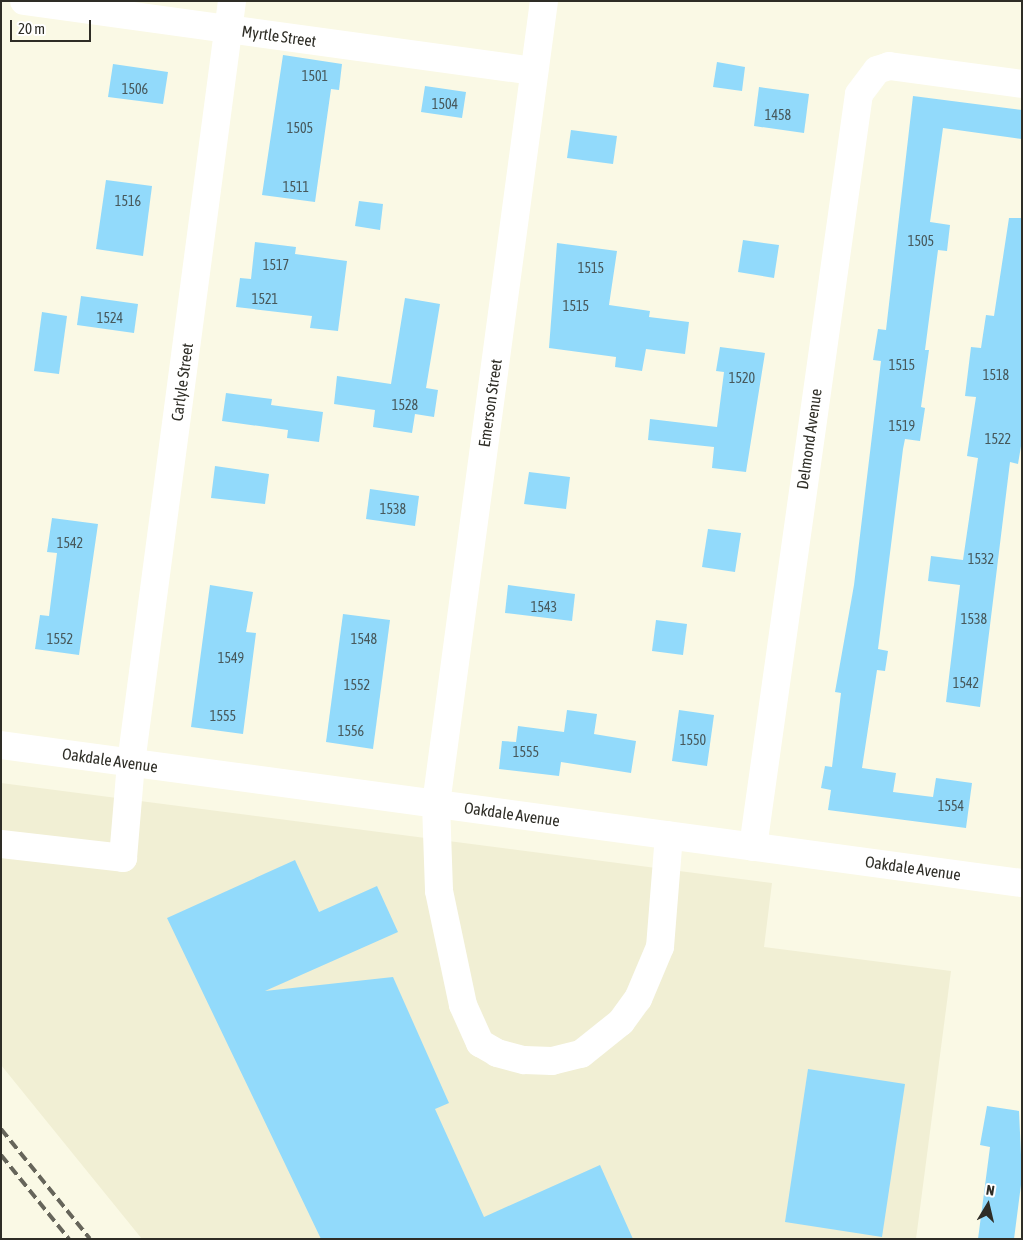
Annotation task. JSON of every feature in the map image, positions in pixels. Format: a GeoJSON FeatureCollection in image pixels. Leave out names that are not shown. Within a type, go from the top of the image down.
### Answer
{"type":"FeatureCollection","features":[{"type":"Feature","properties":{"kind":"street","name":"Myrtle Street"},"geometry":{"type":"LineString","coordinates":[[24,1],[534,71]]}},
{"type":"Feature","properties":{"kind":"street","name":"Carlyle Street"},"geometry":{"type":"LineString","coordinates":[[1,844],[123,858],[131,763],[232,1]]}},
{"type":"Feature","properties":{"kind":"street","name":"Emerson Street"},"geometry":{"type":"LineString","coordinates":[[544,1],[436,804],[439,891],[469,1025],[480,1043],[497,1053],[524,1060],[552,1061],[581,1054],[616,1028],[638,998],[660,947],[668,835]]}},
{"type":"Feature","properties":{"kind":"street","name":"Delmond Avenue"},"geometry":{"type":"LineString","coordinates":[[753,847],[854,109],[859,94],[877,70],[908,68],[1022,84]]}},
{"type":"Feature","properties":{"kind":"street","name":"Oakdale Avenue"},"geometry":{"type":"LineString","coordinates":[[1,745],[1022,883]]}},
{"type":"Feature","properties":{"kind":"shaded area"},"geometry":{"type":"Polygon","coordinates":[[[1,783],[772,883],[764,947],[951,971],[916,1239],[142,1239],[1,1065],[1,783]]]}},
{"type":"Feature","properties":{"kind":"building"},"geometry":{"type":"Polygon","coordinates":[[[283,55],[342,64],[339,90],[331,89],[315,202],[262,195],[283,55]]]}},
{"type":"Feature","properties":{"kind":"building"},"geometry":{"type":"Polygon","coordinates":[[[717,62],[745,67],[742,91],[713,87],[717,62]]]}},
{"type":"Feature","properties":{"kind":"building"},"geometry":{"type":"Polygon","coordinates":[[[113,64],[168,72],[163,104],[108,97],[113,64]]]}},
{"type":"Feature","properties":{"kind":"building"},"geometry":{"type":"Polygon","coordinates":[[[425,86],[466,92],[462,118],[421,112],[425,86]]]}},
{"type":"Feature","properties":{"kind":"building"},"geometry":{"type":"Polygon","coordinates":[[[759,87],[809,94],[804,133],[754,126],[759,87]]]}},
{"type":"Feature","properties":{"kind":"building"},"geometry":{"type":"Polygon","coordinates":[[[913,96],[1022,110],[1022,139],[943,128],[930,222],[950,225],[947,251],[938,250],[925,350],[929,350],[921,407],[925,408],[920,441],[905,439],[903,449],[878,649],[888,651],[885,671],[877,670],[862,768],[896,773],[893,792],[933,797],[936,778],[972,783],[966,828],[828,810],[831,790],[821,788],[825,766],[832,767],[841,693],[835,692],[854,585],[881,361],[873,360],[878,329],[886,330],[913,96]]]}},
{"type":"Feature","properties":{"kind":"building"},"geometry":{"type":"Polygon","coordinates":[[[571,130],[617,136],[613,164],[567,158],[571,130]]]}},
{"type":"Feature","properties":{"kind":"building"},"geometry":{"type":"Polygon","coordinates":[[[106,180],[152,186],[143,256],[96,249],[106,180]]]}},
{"type":"Feature","properties":{"kind":"building"},"geometry":{"type":"Polygon","coordinates":[[[359,201],[383,204],[380,230],[355,226],[359,201]]]}},
{"type":"Feature","properties":{"kind":"building"},"geometry":{"type":"Polygon","coordinates":[[[1009,218],[1022,218],[1022,440],[1018,464],[1010,462],[980,707],[946,702],[960,585],[928,581],[931,556],[963,560],[978,458],[967,456],[976,397],[965,396],[971,347],[981,348],[986,315],[994,316],[1009,218]]]}},
{"type":"Feature","properties":{"kind":"building"},"geometry":{"type":"Polygon","coordinates":[[[743,240],[779,245],[774,278],[738,272],[743,240]]]}},
{"type":"Feature","properties":{"kind":"building"},"geometry":{"type":"Polygon","coordinates":[[[255,242],[296,247],[295,254],[347,261],[338,331],[310,328],[312,316],[236,307],[240,278],[251,279],[255,242]]]}},
{"type":"Feature","properties":{"kind":"building"},"geometry":{"type":"Polygon","coordinates":[[[557,243],[617,251],[609,305],[650,311],[649,317],[689,322],[685,354],[646,349],[642,371],[615,367],[616,357],[549,348],[557,243]]]}},
{"type":"Feature","properties":{"kind":"building"},"geometry":{"type":"Polygon","coordinates":[[[81,296],[138,304],[134,333],[77,325],[81,296]]]}},
{"type":"Feature","properties":{"kind":"building"},"geometry":{"type":"Polygon","coordinates":[[[405,298],[440,304],[426,388],[438,390],[434,417],[415,414],[412,433],[373,427],[375,410],[334,404],[337,376],[391,384],[405,298]]]}},
{"type":"Feature","properties":{"kind":"building"},"geometry":{"type":"Polygon","coordinates":[[[42,312],[67,316],[59,374],[34,371],[42,312]]]}},
{"type":"Feature","properties":{"kind":"building"},"geometry":{"type":"Polygon","coordinates":[[[720,347],[765,353],[746,472],[712,468],[714,447],[648,440],[650,419],[717,427],[724,372],[716,371],[720,347]]]}},
{"type":"Feature","properties":{"kind":"building"},"geometry":{"type":"Polygon","coordinates":[[[226,393],[272,399],[271,405],[323,412],[319,442],[287,438],[288,430],[222,421],[226,393]]]}},
{"type":"Feature","properties":{"kind":"building"},"geometry":{"type":"Polygon","coordinates":[[[215,466],[269,474],[265,504],[211,498],[215,466]]]}},
{"type":"Feature","properties":{"kind":"building"},"geometry":{"type":"Polygon","coordinates":[[[529,472],[570,477],[566,509],[524,504],[529,472]]]}},
{"type":"Feature","properties":{"kind":"building"},"geometry":{"type":"Polygon","coordinates":[[[370,489],[419,496],[415,526],[366,519],[370,489]]]}},
{"type":"Feature","properties":{"kind":"building"},"geometry":{"type":"Polygon","coordinates":[[[52,518],[98,524],[79,655],[35,649],[40,615],[49,616],[57,553],[47,552],[52,518]]]}},
{"type":"Feature","properties":{"kind":"building"},"geometry":{"type":"Polygon","coordinates":[[[708,529],[741,533],[735,572],[702,567],[708,529]]]}},
{"type":"Feature","properties":{"kind":"building"},"geometry":{"type":"Polygon","coordinates":[[[210,585],[253,592],[246,632],[256,633],[243,734],[191,727],[210,585]]]}},
{"type":"Feature","properties":{"kind":"building"},"geometry":{"type":"Polygon","coordinates":[[[508,585],[575,594],[572,621],[505,613],[508,585]]]}},
{"type":"Feature","properties":{"kind":"building"},"geometry":{"type":"Polygon","coordinates":[[[343,614],[390,620],[373,749],[326,742],[343,614]]]}},
{"type":"Feature","properties":{"kind":"building"},"geometry":{"type":"Polygon","coordinates":[[[656,620],[687,624],[683,655],[652,651],[656,620]]]}},
{"type":"Feature","properties":{"kind":"building"},"geometry":{"type":"Polygon","coordinates":[[[567,710],[597,714],[594,734],[636,741],[631,773],[561,762],[559,776],[499,769],[502,741],[516,742],[518,726],[564,732],[567,710]]]}},
{"type":"Feature","properties":{"kind":"building"},"geometry":{"type":"Polygon","coordinates":[[[679,710],[714,715],[707,766],[672,761],[679,710]]]}},
{"type":"Feature","properties":{"kind":"building"},"geometry":{"type":"Polygon","coordinates":[[[295,860],[319,912],[377,886],[398,932],[265,991],[393,977],[449,1103],[435,1109],[484,1217],[600,1165],[633,1239],[321,1239],[167,918],[295,860]]]}},
{"type":"Feature","properties":{"kind":"building"},"geometry":{"type":"Polygon","coordinates":[[[808,1069],[905,1084],[882,1237],[785,1222],[808,1069]]]}},
{"type":"Feature","properties":{"kind":"building"},"geometry":{"type":"Polygon","coordinates":[[[987,1106],[1019,1111],[1022,1177],[1014,1239],[978,1239],[990,1147],[980,1145],[987,1106]]]}},
{"type":"Feature","properties":{"kind":"railway"},"geometry":{"type":"LineString","coordinates":[[1,1129],[90,1239]]}},
{"type":"Feature","properties":{"kind":"railway"},"geometry":{"type":"LineString","coordinates":[[1,1155],[69,1239]]}}]}
